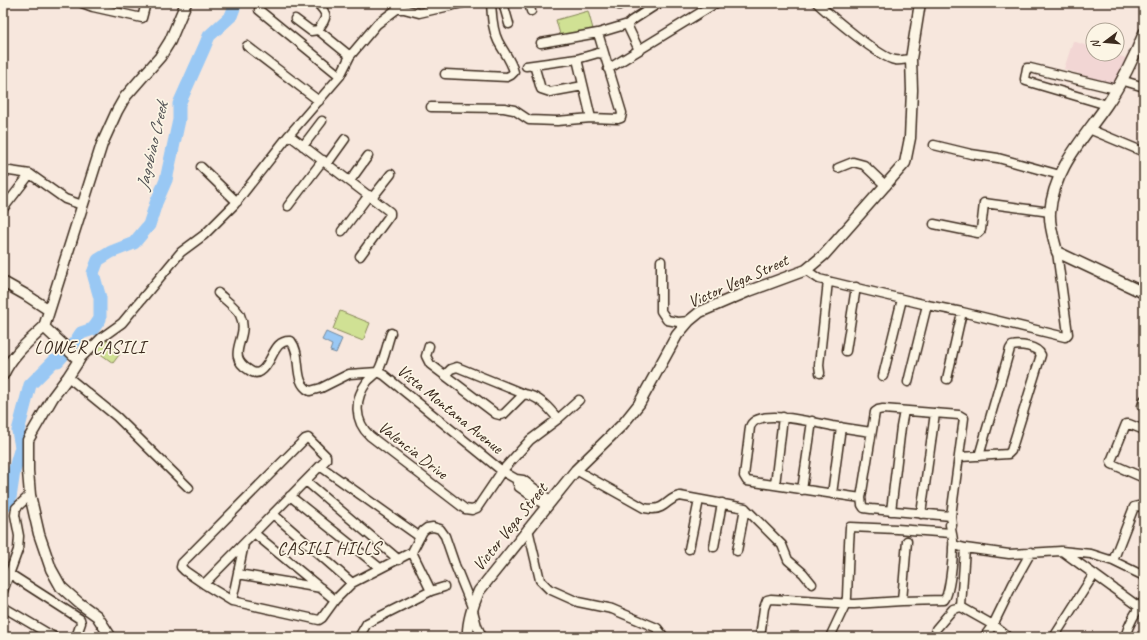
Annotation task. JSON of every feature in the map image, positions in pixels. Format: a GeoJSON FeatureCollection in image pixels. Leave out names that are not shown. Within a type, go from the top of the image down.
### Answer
{"type":"FeatureCollection","features":[{"type":"Feature","properties":{"kind":"street"},"geometry":{"type":"LineString","coordinates":[[82,3],[93,7],[142,18],[146,3]]}},
{"type":"Feature","properties":{"kind":"street"},"geometry":{"type":"LineString","coordinates":[[3,375],[8,364],[44,327],[102,144],[125,97],[160,57],[170,41],[186,3]]}},
{"type":"Feature","properties":{"kind":"street"},"geometry":{"type":"LineString","coordinates":[[317,3],[324,10],[326,15],[326,18],[318,30]]}},
{"type":"Feature","properties":{"kind":"street"},"geometry":{"type":"LineString","coordinates":[[110,637],[97,616],[61,587],[51,569],[39,534],[30,494],[28,440],[53,397],[68,377],[76,357],[122,323],[181,252],[204,235],[237,202],[289,135],[320,101],[340,76],[350,56],[377,24],[397,8],[404,8],[419,13],[463,3]]}},
{"type":"Feature","properties":{"kind":"street"},"geometry":{"type":"LineString","coordinates":[[445,74],[507,77],[514,72],[510,60],[497,40],[494,31],[491,3]]}},
{"type":"Feature","properties":{"kind":"street"},"geometry":{"type":"LineString","coordinates":[[503,3],[509,24]]}},
{"type":"Feature","properties":{"kind":"street"},"geometry":{"type":"LineString","coordinates":[[541,43],[598,33],[628,24],[631,20],[659,3]]}},
{"type":"Feature","properties":{"kind":"street"},"geometry":{"type":"LineString","coordinates":[[608,69],[617,65],[716,3]]}},
{"type":"Feature","properties":{"kind":"street"},"geometry":{"type":"LineString","coordinates":[[817,3],[853,33],[883,55],[894,60],[911,59]]}},
{"type":"Feature","properties":{"kind":"street","name":"Victor Vega Street"},"geometry":{"type":"LineString","coordinates":[[468,637],[472,607],[479,591],[576,470],[623,424],[639,404],[677,336],[689,321],[700,312],[749,291],[806,270],[824,255],[905,163],[910,144],[912,90],[911,59],[920,3]]}},
{"type":"Feature","properties":{"kind":"street"},"geometry":{"type":"LineString","coordinates":[[259,10],[340,76]]}},
{"type":"Feature","properties":{"kind":"street"},"geometry":{"type":"LineString","coordinates":[[295,19],[311,31],[318,30],[350,56]]}},
{"type":"Feature","properties":{"kind":"street"},"geometry":{"type":"LineString","coordinates":[[628,24],[639,50]]}},
{"type":"Feature","properties":{"kind":"street"},"geometry":{"type":"LineString","coordinates":[[431,107],[504,108],[514,110],[529,120],[557,121],[591,118],[621,118],[622,113],[598,33]]}},
{"type":"Feature","properties":{"kind":"street"},"geometry":{"type":"LineString","coordinates":[[806,270],[819,278],[828,281],[1065,337],[1068,336],[1057,252],[1051,227],[1050,212],[1054,191],[1068,158],[1107,105],[1139,46],[1144,33]]}},
{"type":"Feature","properties":{"kind":"street"},"geometry":{"type":"LineString","coordinates":[[247,46],[320,101]]}},
{"type":"Feature","properties":{"kind":"street"},"geometry":{"type":"LineString","coordinates":[[583,86],[550,92],[545,91],[542,89],[530,66],[577,59],[598,53],[604,54]]}},
{"type":"Feature","properties":{"kind":"street"},"geometry":{"type":"LineString","coordinates":[[577,59],[591,118]]}},
{"type":"Feature","properties":{"kind":"street"},"geometry":{"type":"LineString","coordinates":[[1107,105],[1026,81],[1027,68],[1116,89]]}},
{"type":"Feature","properties":{"kind":"street"},"geometry":{"type":"LineString","coordinates":[[1121,80],[1144,87]]}},
{"type":"Feature","properties":{"kind":"street"},"geometry":{"type":"LineString","coordinates":[[303,146],[322,121]]}},
{"type":"Feature","properties":{"kind":"street"},"geometry":{"type":"LineString","coordinates":[[1089,129],[1144,152]]}},
{"type":"Feature","properties":{"kind":"street"},"geometry":{"type":"LineString","coordinates":[[289,135],[388,210],[390,215],[360,256]]}},
{"type":"Feature","properties":{"kind":"street"},"geometry":{"type":"LineString","coordinates":[[288,206],[345,140]]}},
{"type":"Feature","properties":{"kind":"street"},"geometry":{"type":"LineString","coordinates":[[934,145],[971,154],[998,158],[1060,175]]}},
{"type":"Feature","properties":{"kind":"street"},"geometry":{"type":"LineString","coordinates":[[350,181],[368,156]]}},
{"type":"Feature","properties":{"kind":"street"},"geometry":{"type":"LineString","coordinates":[[838,168],[853,162],[864,165],[886,186]]}},
{"type":"Feature","properties":{"kind":"street"},"geometry":{"type":"LineString","coordinates":[[201,167],[237,202]]}},
{"type":"Feature","properties":{"kind":"street"},"geometry":{"type":"LineString","coordinates":[[3,170],[30,174],[65,199],[82,205]]}},
{"type":"Feature","properties":{"kind":"street"},"geometry":{"type":"LineString","coordinates":[[3,209],[30,174]]}},
{"type":"Feature","properties":{"kind":"street"},"geometry":{"type":"LineString","coordinates":[[342,231],[370,196],[391,174]]}},
{"type":"Feature","properties":{"kind":"street"},"geometry":{"type":"LineString","coordinates":[[934,224],[978,232],[981,230],[984,203],[1050,212]]}},
{"type":"Feature","properties":{"kind":"street"},"geometry":{"type":"LineString","coordinates":[[1057,252],[1144,292]]}},
{"type":"Feature","properties":{"kind":"street"},"geometry":{"type":"LineString","coordinates":[[661,261],[661,311],[667,320],[678,322],[689,321]]}},
{"type":"Feature","properties":{"kind":"street"},"geometry":{"type":"LineString","coordinates":[[820,373],[819,365],[828,281]]}},
{"type":"Feature","properties":{"kind":"street"},"geometry":{"type":"LineString","coordinates":[[3,282],[49,310]]}},
{"type":"Feature","properties":{"kind":"street"},"geometry":{"type":"LineString","coordinates":[[846,351],[856,287]]}},
{"type":"Feature","properties":{"kind":"street","name":"Vista Montana Avenue"},"geometry":{"type":"LineString","coordinates":[[218,293],[240,314],[243,334],[237,351],[238,360],[240,364],[252,372],[257,373],[264,368],[280,344],[284,341],[292,341],[296,349],[301,382],[306,389],[310,391],[321,388],[349,374],[378,372],[384,374],[502,471],[516,479],[519,487],[548,504]]}},
{"type":"Feature","properties":{"kind":"street"},"geometry":{"type":"LineString","coordinates":[[883,376],[902,299]]}},
{"type":"Feature","properties":{"kind":"street"},"geometry":{"type":"LineString","coordinates":[[908,382],[927,305]]}},
{"type":"Feature","properties":{"kind":"street"},"geometry":{"type":"LineString","coordinates":[[947,379],[962,312]]}},
{"type":"Feature","properties":{"kind":"street"},"geometry":{"type":"LineString","coordinates":[[44,327],[76,357]]}},
{"type":"Feature","properties":{"kind":"street","name":"Valencia Drive"},"geometry":{"type":"LineString","coordinates":[[391,333],[378,372],[363,388],[358,402],[358,415],[360,424],[364,431],[465,509],[472,510],[477,508],[502,471]]}},
{"type":"Feature","properties":{"kind":"street"},"geometry":{"type":"LineString","coordinates":[[960,457],[979,456],[1008,454],[1013,447],[1041,355],[1039,351],[1017,345],[1012,346],[1010,349],[981,444],[979,456]]}},
{"type":"Feature","properties":{"kind":"street"},"geometry":{"type":"LineString","coordinates":[[429,346],[426,356],[430,364],[490,410],[500,415],[504,414],[524,394]]}},
{"type":"Feature","properties":{"kind":"street"},"geometry":{"type":"LineString","coordinates":[[445,375],[451,369],[457,367],[524,394],[532,395],[547,406],[558,419]]}},
{"type":"Feature","properties":{"kind":"street"},"geometry":{"type":"LineString","coordinates":[[68,377],[117,417],[189,488]]}},
{"type":"Feature","properties":{"kind":"street"},"geometry":{"type":"LineString","coordinates":[[502,471],[530,440],[558,419],[578,400]]}},
{"type":"Feature","properties":{"kind":"street"},"geometry":{"type":"LineString","coordinates":[[760,637],[764,608],[767,600],[854,604],[941,600],[946,598],[950,580],[954,545],[951,525],[964,418],[959,415],[935,412],[878,410],[875,412],[871,432],[861,498],[862,505],[864,508],[921,514],[951,525]]}},
{"type":"Feature","properties":{"kind":"street"},"geometry":{"type":"LineString","coordinates":[[891,511],[904,411]]}},
{"type":"Feature","properties":{"kind":"street"},"geometry":{"type":"LineString","coordinates":[[921,514],[935,412]]}},
{"type":"Feature","properties":{"kind":"street"},"geometry":{"type":"LineString","coordinates":[[861,498],[747,481],[744,476],[751,424],[756,420],[783,417],[871,432]]}},
{"type":"Feature","properties":{"kind":"street"},"geometry":{"type":"LineString","coordinates":[[775,485],[783,417]]}},
{"type":"Feature","properties":{"kind":"street"},"geometry":{"type":"LineString","coordinates":[[802,490],[812,421]]}},
{"type":"Feature","properties":{"kind":"street"},"geometry":{"type":"LineString","coordinates":[[1144,430],[1126,424],[1111,462],[1144,478]]}},
{"type":"Feature","properties":{"kind":"street"},"geometry":{"type":"LineString","coordinates":[[832,494],[841,427]]}},
{"type":"Feature","properties":{"kind":"street"},"geometry":{"type":"LineString","coordinates":[[204,584],[326,460],[326,456],[310,439],[305,439],[182,563],[181,566],[185,571],[204,584],[232,601],[319,620],[352,583],[412,552],[427,528],[434,527],[440,529],[445,536],[482,637]]}},
{"type":"Feature","properties":{"kind":"street"},"geometry":{"type":"LineString","coordinates":[[320,466],[420,538]]}},
{"type":"Feature","properties":{"kind":"street"},"geometry":{"type":"LineString","coordinates":[[576,470],[644,508],[654,509],[660,507],[673,498],[680,496],[745,508],[782,545],[788,560],[803,573],[812,584]]}},
{"type":"Feature","properties":{"kind":"street"},"geometry":{"type":"LineString","coordinates":[[306,481],[399,560]]}},
{"type":"Feature","properties":{"kind":"street"},"geometry":{"type":"LineString","coordinates":[[3,591],[18,550],[19,536],[15,515],[16,508],[30,494]]}},
{"type":"Feature","properties":{"kind":"street"},"geometry":{"type":"LineString","coordinates":[[290,496],[380,568]]}},
{"type":"Feature","properties":{"kind":"street"},"geometry":{"type":"LineString","coordinates":[[689,549],[699,500]]}},
{"type":"Feature","properties":{"kind":"street"},"geometry":{"type":"LineString","coordinates":[[714,547],[722,503]]}},
{"type":"Feature","properties":{"kind":"street"},"geometry":{"type":"LineString","coordinates":[[1113,561],[1134,507],[1138,506],[1144,508]]}},
{"type":"Feature","properties":{"kind":"street"},"geometry":{"type":"LineString","coordinates":[[737,551],[745,508]]}},
{"type":"Feature","properties":{"kind":"street"},"geometry":{"type":"LineString","coordinates":[[273,514],[352,583]]}},
{"type":"Feature","properties":{"kind":"street"},"geometry":{"type":"LineString","coordinates":[[830,637],[846,603],[850,527],[904,529],[951,525]]}},
{"type":"Feature","properties":{"kind":"street"},"geometry":{"type":"LineString","coordinates":[[528,529],[540,580],[549,589],[578,602],[612,609],[657,628],[664,637]]}},
{"type":"Feature","properties":{"kind":"street"},"geometry":{"type":"LineString","coordinates":[[254,533],[336,600]]}},
{"type":"Feature","properties":{"kind":"street"},"geometry":{"type":"LineString","coordinates":[[902,601],[907,541]]}},
{"type":"Feature","properties":{"kind":"street"},"geometry":{"type":"LineString","coordinates":[[232,601],[244,544]]}},
{"type":"Feature","properties":{"kind":"street"},"geometry":{"type":"LineString","coordinates":[[954,545],[1009,554],[1061,550],[1091,554],[1113,561],[1144,576]]}},
{"type":"Feature","properties":{"kind":"street"},"geometry":{"type":"LineString","coordinates":[[962,607],[965,548]]}},
{"type":"Feature","properties":{"kind":"street"},"geometry":{"type":"LineString","coordinates":[[1061,550],[1094,574],[1142,604],[1128,626],[1125,637]]}},
{"type":"Feature","properties":{"kind":"street"},"geometry":{"type":"LineString","coordinates":[[412,552],[431,591]]}},
{"type":"Feature","properties":{"kind":"street"},"geometry":{"type":"LineString","coordinates":[[984,637],[1031,552]]}},
{"type":"Feature","properties":{"kind":"street"},"geometry":{"type":"LineString","coordinates":[[10,574],[80,619],[81,623],[76,637]]}},
{"type":"Feature","properties":{"kind":"street"},"geometry":{"type":"LineString","coordinates":[[238,574],[322,588]]}},
{"type":"Feature","properties":{"kind":"street"},"geometry":{"type":"LineString","coordinates":[[1054,637],[1094,574]]}},
{"type":"Feature","properties":{"kind":"street"},"geometry":{"type":"LineString","coordinates":[[359,637],[368,623],[431,591],[444,587]]}},
{"type":"Feature","properties":{"kind":"street"},"geometry":{"type":"LineString","coordinates":[[3,607],[54,637]]}},
{"type":"Feature","properties":{"kind":"street"},"geometry":{"type":"LineString","coordinates":[[936,629],[953,609],[962,607],[992,625],[1008,637]]}},
{"type":"Feature","properties":{"kind":"shaded area"},"geometry":{"type":"Polygon","coordinates":[[[1073,41],[1085,45],[1085,62],[1124,62],[1114,85],[1064,69],[1073,41]]]}},
{"type":"Feature","properties":{"kind":"green space"},"geometry":{"type":"Polygon","coordinates":[[[588,11],[593,29],[561,38],[556,20],[588,11]]]}},
{"type":"Feature","properties":{"kind":"green space"},"geometry":{"type":"Polygon","coordinates":[[[340,311],[370,323],[363,341],[333,329],[340,311]]]}},
{"type":"Feature","properties":{"kind":"green space"},"geometry":{"type":"Polygon","coordinates":[[[100,335],[122,351],[113,363],[91,347],[100,335]]]}},
{"type":"Feature","properties":{"kind":"water"},"geometry":{"type":"Polygon","coordinates":[[[326,332],[342,339],[336,353],[330,351],[332,345],[322,340],[326,332]]]}},
{"type":"Feature","properties":{"kind":"waterway","name":"Jagobiao Creek"},"geometry":{"type":"LineString","coordinates":[[3,508],[10,498],[14,471],[21,447],[18,431],[30,385],[54,361],[58,361],[81,333],[93,329],[100,319],[100,298],[93,273],[98,260],[111,252],[134,243],[149,225],[156,203],[166,180],[179,120],[179,104],[209,36],[231,16],[236,3]]}},
{"type":"Feature","properties":{"kind":"district","name":"LOWER CASILI"},"geometry":{"type":"Point","coordinates":[90,347]}},
{"type":"Feature","properties":{"kind":"district","name":"CASILI HILLS"},"geometry":{"type":"Point","coordinates":[329,548]}}]}
